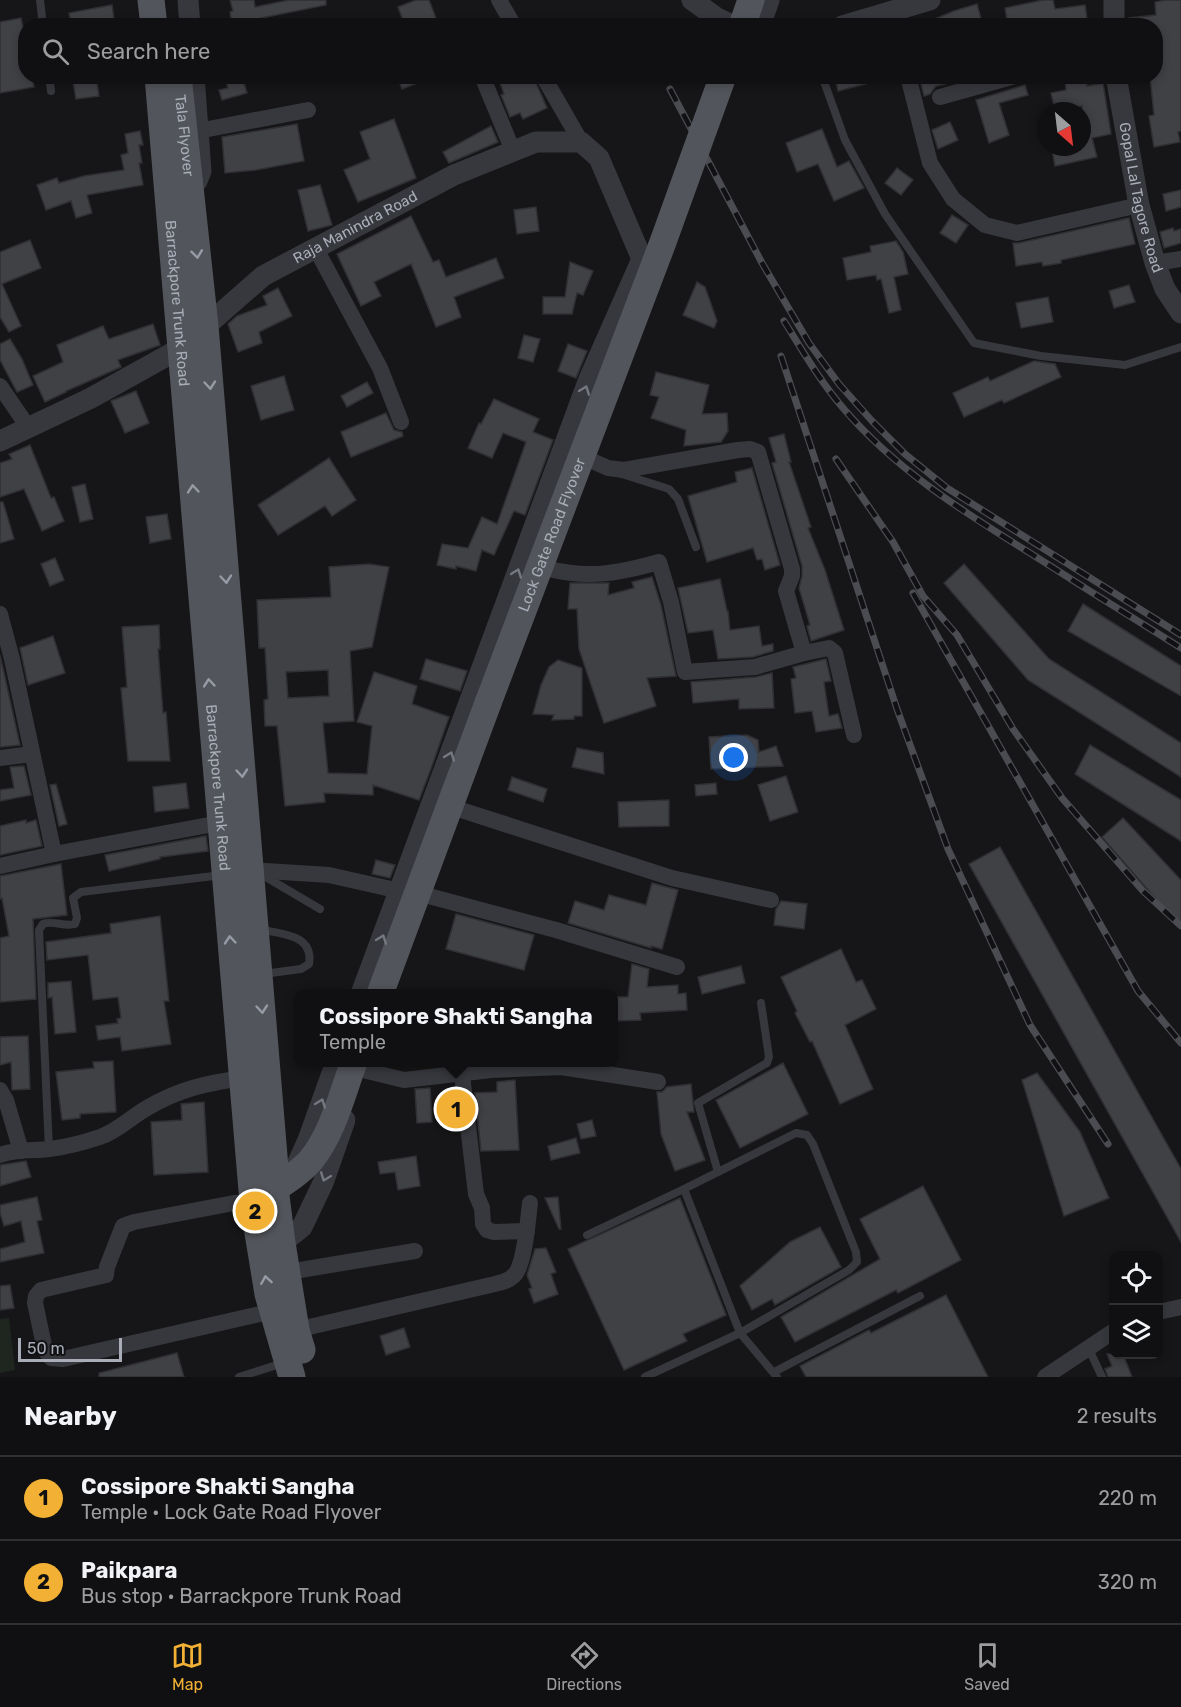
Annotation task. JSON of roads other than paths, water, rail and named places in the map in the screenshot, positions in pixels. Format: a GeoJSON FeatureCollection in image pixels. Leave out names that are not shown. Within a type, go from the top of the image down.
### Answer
{"type":"FeatureCollection","features":[{"type":"Feature","properties":{"kind":"main road"},"geometry":{"type":"LineString","coordinates":[[151,0],[153,18]]}},
{"type":"Feature","properties":{"kind":"main road"},"geometry":{"type":"LineString","coordinates":[[170,0],[171,18]]}},
{"type":"Feature","properties":{"kind":"main road"},"geometry":{"type":"LineString","coordinates":[[729,17],[751,0]]}},
{"type":"Feature","properties":{"kind":"main road","name":"Tala Flyover"},"geometry":{"type":"LineString","coordinates":[[160,84],[179,185]]}},
{"type":"Feature","properties":{"kind":"main road","name":"Tala Flyover"},"geometry":{"type":"LineString","coordinates":[[178,84],[179,185]]}},
{"type":"Feature","properties":{"kind":"main road","name":"Lock Gate Road Flyover"},"geometry":{"type":"LineString","coordinates":[[381,989],[511,640],[663,242],[720,84]]}},
{"type":"Feature","properties":{"kind":"main road","name":"Barrackpore Trunk Road"},"geometry":{"type":"LineString","coordinates":[[179,185],[205,326],[237,872],[243,1078],[273,1189]]}},
{"type":"Feature","properties":{"kind":"main road","name":"Barrackpore Trunk Road"},"geometry":{"type":"LineString","coordinates":[[179,185],[181,348],[233,820]]}},
{"type":"Feature","properties":{"kind":"main road","name":"Barrackpore Trunk Road"},"geometry":{"type":"LineString","coordinates":[[237,872],[255,928],[275,1168],[271,1245],[273,1311],[289,1370]]}},
{"type":"Feature","properties":{"kind":"main road"},"geometry":{"type":"LineString","coordinates":[[273,1189],[310,1161],[319,1150],[360,1067]]}},
{"type":"Feature","properties":{"kind":"main road","name":"Barrackpore Trunk Road"},"geometry":{"type":"LineString","coordinates":[[271,1245],[288,1272],[296,1330],[310,1377]]}},
{"type":"Feature","properties":{"kind":"street"},"geometry":{"type":"LineString","coordinates":[[138,0],[139,18]]}},
{"type":"Feature","properties":{"kind":"street"},"geometry":{"type":"LineString","coordinates":[[188,0],[189,18]]}},
{"type":"Feature","properties":{"kind":"street"},"geometry":{"type":"LineString","coordinates":[[499,0],[509,18]]}},
{"type":"Feature","properties":{"kind":"street"},"geometry":{"type":"LineString","coordinates":[[692,0],[729,17]]}},
{"type":"Feature","properties":{"kind":"street"},"geometry":{"type":"LineString","coordinates":[[763,18],[769,0]]}},
{"type":"Feature","properties":{"kind":"street"},"geometry":{"type":"LineString","coordinates":[[893,18],[930,0]]}},
{"type":"Feature","properties":{"kind":"street"},"geometry":{"type":"LineString","coordinates":[[1114,0],[1114,18]]}},
{"type":"Feature","properties":{"kind":"street"},"geometry":{"type":"LineString","coordinates":[[146,84],[154,177],[179,185],[201,171],[195,84]]}},
{"type":"Feature","properties":{"kind":"street"},"geometry":{"type":"LineString","coordinates":[[485,84],[513,151]]}},
{"type":"Feature","properties":{"kind":"street"},"geometry":{"type":"LineString","coordinates":[[390,989],[549,569],[599,464],[651,294],[642,259],[599,158],[581,142],[548,84]]}},
{"type":"Feature","properties":{"kind":"street"},"geometry":{"type":"LineString","coordinates":[[910,84],[930,163],[953,199],[985,225],[1017,233],[1139,205]]}},
{"type":"Feature","properties":{"kind":"street"},"geometry":{"type":"LineString","coordinates":[[940,97],[986,84]]}},
{"type":"Feature","properties":{"kind":"street","name":"Gopal Lal Tagore Road"},"geometry":{"type":"LineString","coordinates":[[1117,84],[1139,205],[1155,263],[1165,289],[1181,313]]}},
{"type":"Feature","properties":{"kind":"street"},"geometry":{"type":"LineString","coordinates":[[198,131],[308,110]]}},
{"type":"Feature","properties":{"kind":"street","name":"Raja Manindra Road"},"geometry":{"type":"LineString","coordinates":[[0,441],[91,398],[181,348],[263,276],[454,175],[536,142],[581,142]]}},
{"type":"Feature","properties":{"kind":"street"},"geometry":{"type":"LineString","coordinates":[[316,249],[380,368],[400,422]]}},
{"type":"Feature","properties":{"kind":"street"},"geometry":{"type":"LineString","coordinates":[[363,989],[589,379],[642,259]]}},
{"type":"Feature","properties":{"kind":"street"},"geometry":{"type":"LineString","coordinates":[[1155,263],[1181,259]]}},
{"type":"Feature","properties":{"kind":"street"},"geometry":{"type":"LineString","coordinates":[[1,388],[28,428]]}},
{"type":"Feature","properties":{"kind":"street"},"geometry":{"type":"LineString","coordinates":[[599,464],[634,468],[703,455],[750,449],[758,452],[792,569],[792,576],[786,591],[804,653]]}},
{"type":"Feature","properties":{"kind":"street"},"geometry":{"type":"LineString","coordinates":[[549,569],[594,575],[659,562],[671,602],[685,672],[754,667],[829,648],[835,653],[854,735]]}},
{"type":"Feature","properties":{"kind":"street"},"geometry":{"type":"LineString","coordinates":[[0,614],[54,854]]}},
{"type":"Feature","properties":{"kind":"street"},"geometry":{"type":"LineString","coordinates":[[0,758],[32,754]]}},
{"type":"Feature","properties":{"kind":"street"},"geometry":{"type":"LineString","coordinates":[[458,809],[672,878],[771,900]]}},
{"type":"Feature","properties":{"kind":"street"},"geometry":{"type":"LineString","coordinates":[[0,866],[233,820]]}},
{"type":"Feature","properties":{"kind":"street"},"geometry":{"type":"LineString","coordinates":[[237,872],[329,875],[400,891]]}},
{"type":"Feature","properties":{"kind":"street"},"geometry":{"type":"LineString","coordinates":[[425,895],[556,930],[677,967]]}},
{"type":"Feature","properties":{"kind":"street"},"geometry":{"type":"LineString","coordinates":[[273,1311],[63,1359],[51,1358],[45,1350],[35,1303],[36,1296],[41,1290],[106,1275],[123,1226],[234,1203],[273,1189],[308,1140],[334,1067]]}},
{"type":"Feature","properties":{"kind":"street"},"geometry":{"type":"LineString","coordinates":[[271,1245],[302,1227],[319,1192],[360,1067]]}},
{"type":"Feature","properties":{"kind":"street"},"geometry":{"type":"LineString","coordinates":[[367,1067],[404,1080],[491,1070],[561,1067],[658,1082]]}},
{"type":"Feature","properties":{"kind":"street"},"geometry":{"type":"LineString","coordinates":[[462,1075],[476,1194],[482,1208],[483,1224],[487,1230],[494,1232],[527,1231]]}},
{"type":"Feature","properties":{"kind":"street"},"geometry":{"type":"LineString","coordinates":[[0,1155],[21,1150],[49,1149],[101,1137],[145,1109],[184,1089],[243,1078]]}},
{"type":"Feature","properties":{"kind":"street"},"geometry":{"type":"LineString","coordinates":[[0,1090],[6,1100],[21,1150]]}},
{"type":"Feature","properties":{"kind":"street"},"geometry":{"type":"LineString","coordinates":[[296,1330],[509,1279],[517,1272],[527,1231],[530,1203]]}},
{"type":"Feature","properties":{"kind":"street"},"geometry":{"type":"LineString","coordinates":[[288,1272],[415,1251]]}},
{"type":"Feature","properties":{"kind":"street"},"geometry":{"type":"LineString","coordinates":[[1163,1311],[1181,1307]]}},
{"type":"Feature","properties":{"kind":"street"},"geometry":{"type":"LineString","coordinates":[[1045,1377],[1109,1333]]}},
{"type":"Feature","properties":{"kind":"lane"},"geometry":{"type":"LineString","coordinates":[[40,0],[42,18]]}},
{"type":"Feature","properties":{"kind":"lane"},"geometry":{"type":"LineString","coordinates":[[50,84],[51,91]]}},
{"type":"Feature","properties":{"kind":"lane"},"geometry":{"type":"LineString","coordinates":[[825,84],[845,140],[885,214],[974,343],[1041,356],[1125,365],[1181,347]]}},
{"type":"Feature","properties":{"kind":"lane"},"geometry":{"type":"LineString","coordinates":[[599,464],[633,479],[669,489],[678,499],[696,547]]}},
{"type":"Feature","properties":{"kind":"lane"},"geometry":{"type":"LineString","coordinates":[[49,1149],[39,930],[43,924],[48,922],[75,924],[73,898],[81,892],[237,872],[275,881],[320,909]]}},
{"type":"Feature","properties":{"kind":"lane"},"geometry":{"type":"LineString","coordinates":[[255,928],[298,939],[308,946],[310,955],[309,964],[301,969],[259,975]]}},
{"type":"Feature","properties":{"kind":"lane"},"geometry":{"type":"LineString","coordinates":[[718,1172],[698,1103],[767,1063],[769,1057],[761,1003]]}},
{"type":"Feature","properties":{"kind":"lane"},"geometry":{"type":"LineString","coordinates":[[586,1235],[796,1133],[807,1135],[813,1144],[856,1251],[857,1262],[849,1270],[740,1333],[645,1377]]}},
{"type":"Feature","properties":{"kind":"lane"},"geometry":{"type":"LineString","coordinates":[[684,1189],[740,1333],[776,1374],[920,1296]]}},
{"type":"Feature","properties":{"kind":"lane"},"geometry":{"type":"LineString","coordinates":[[1088,1347],[1102,1377]]}},
{"type":"Feature","properties":{"kind":"lane"},"geometry":{"type":"LineString","coordinates":[[239,1377],[289,1370]]}},
{"type":"Feature","properties":{"kind":"railway"},"geometry":{"type":"LineString","coordinates":[[670,89],[762,263],[809,343],[839,384],[872,421],[905,454],[947,488],[1181,635]]}},
{"type":"Feature","properties":{"kind":"railway"},"geometry":{"type":"LineString","coordinates":[[784,321],[819,376],[843,408],[863,430],[907,470],[979,521],[1181,648]]}},
{"type":"Feature","properties":{"kind":"railway"},"geometry":{"type":"LineString","coordinates":[[781,356],[897,709],[948,849],[1030,1025],[1108,1144]]}},
{"type":"Feature","properties":{"kind":"railway"},"geometry":{"type":"LineString","coordinates":[[836,459],[893,542],[923,596],[957,635],[1013,729],[1062,798],[1143,891],[1181,926]]}},
{"type":"Feature","properties":{"kind":"railway"},"geometry":{"type":"LineString","coordinates":[[913,593],[1138,991],[1181,1043]]}},
{"type":"Feature","properties":{"kind":"place","name":"Cossipore Shakti Sangha"},"geometry":{"type":"Point","coordinates":[456,1109]}},
{"type":"Feature","properties":{"kind":"place","name":"Paikpara"},"geometry":{"type":"Point","coordinates":[255,1211]}}]}
